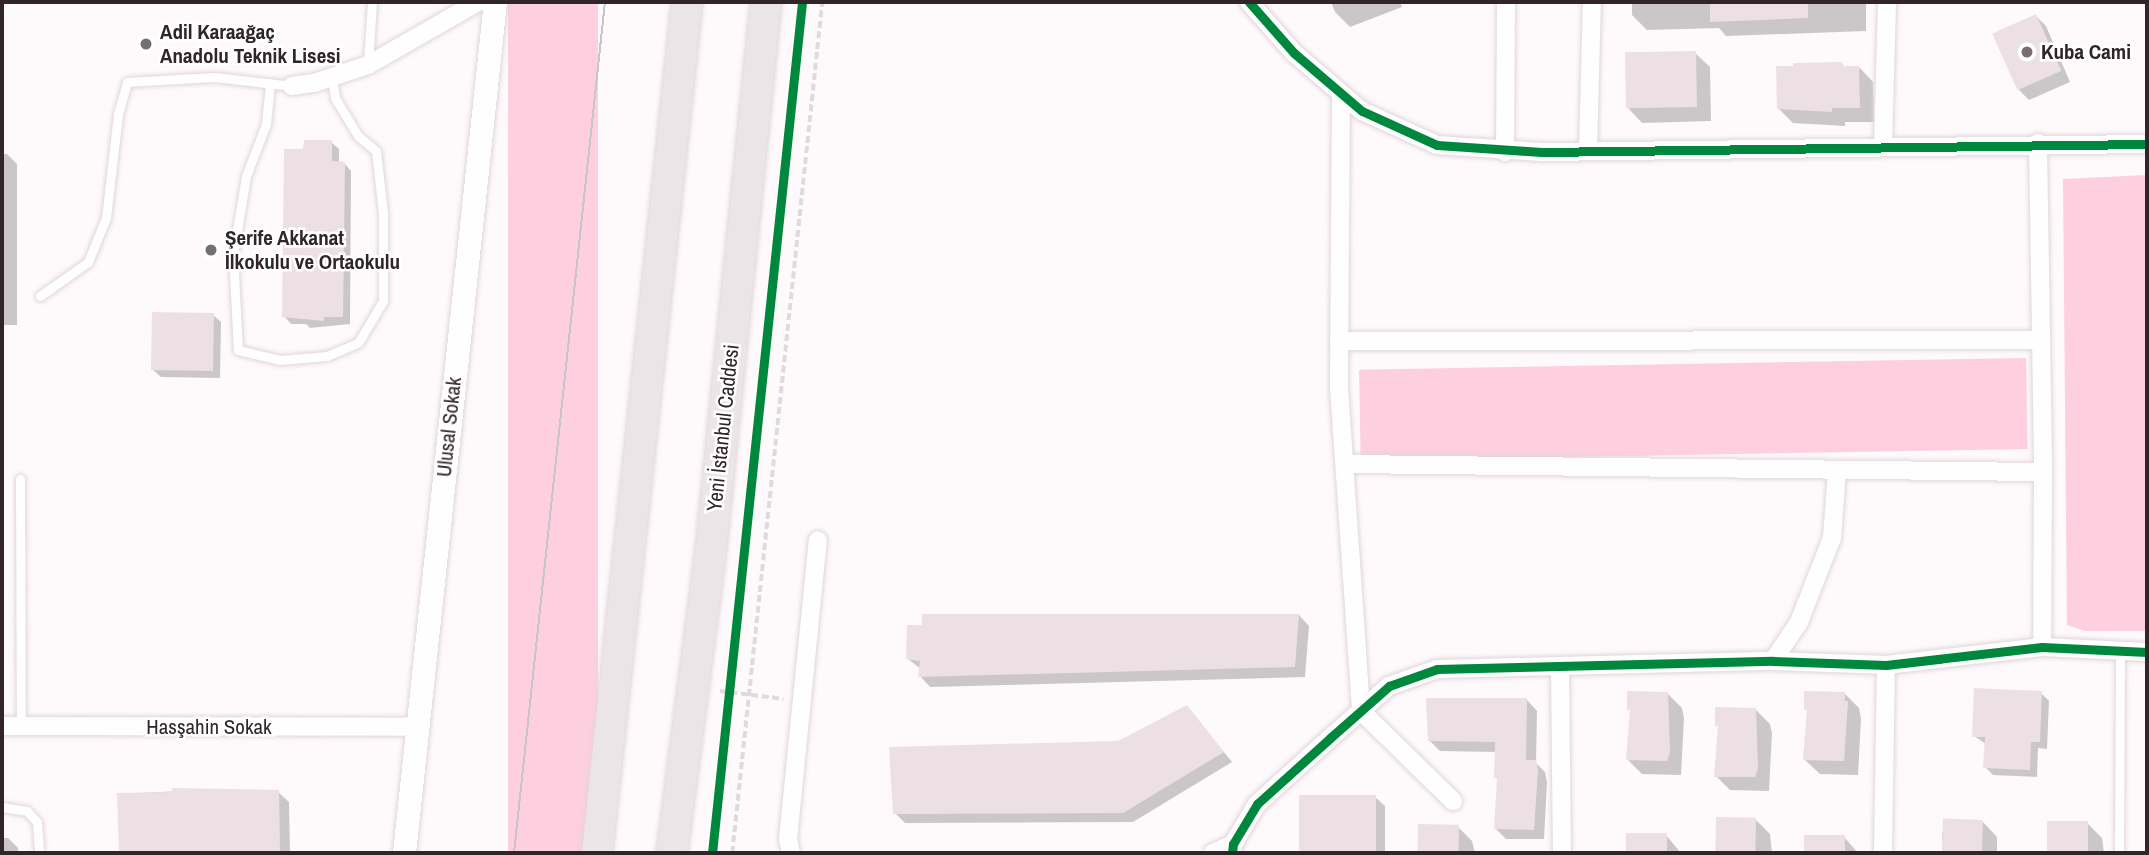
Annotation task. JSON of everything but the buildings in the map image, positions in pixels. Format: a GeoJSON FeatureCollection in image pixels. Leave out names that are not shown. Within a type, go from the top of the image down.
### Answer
{"type":"FeatureCollection","features":[{"type":"Feature","properties":{"kind":"highway"},"geometry":{"type":"LineString","coordinates":[[597,853],[687,2]]}},
{"type":"Feature","properties":{"kind":"highway","name":"Yeni İstanbul Caddesi"},"geometry":{"type":"LineString","coordinates":[[672,853],[711,550],[766,2]]}},
{"type":"Feature","properties":{"kind":"street"},"geometry":{"type":"LineString","coordinates":[[292,86],[368,65],[478,2]]}},
{"type":"Feature","properties":{"kind":"street","name":"Ulusal Sokak"},"geometry":{"type":"LineString","coordinates":[[404,853],[495,2]]}},
{"type":"Feature","properties":{"kind":"street"},"geometry":{"type":"LineString","coordinates":[[1249,2],[1294,53],[1362,111],[1437,145],[1504,152],[2038,143],[2147,144]]}},
{"type":"Feature","properties":{"kind":"street"},"geometry":{"type":"LineString","coordinates":[[1504,152],[1506,2]]}},
{"type":"Feature","properties":{"kind":"street"},"geometry":{"type":"LineString","coordinates":[[1587,151],[1592,2]]}},
{"type":"Feature","properties":{"kind":"street"},"geometry":{"type":"LineString","coordinates":[[1883,146],[1887,2]]}},
{"type":"Feature","properties":{"kind":"street"},"geometry":{"type":"LineString","coordinates":[[1341,93],[1339,341],[1362,710],[1454,801]]}},
{"type":"Feature","properties":{"kind":"street"},"geometry":{"type":"LineString","coordinates":[[2038,143],[2043,472],[2042,647]]}},
{"type":"Feature","properties":{"kind":"street"},"geometry":{"type":"LineString","coordinates":[[1339,341],[2041,340]]}},
{"type":"Feature","properties":{"kind":"street"},"geometry":{"type":"LineString","coordinates":[[1346,464],[2043,472]]}},
{"type":"Feature","properties":{"kind":"street"},"geometry":{"type":"LineString","coordinates":[[1773,661],[1799,622],[1832,538],[1837,470]]}},
{"type":"Feature","properties":{"kind":"street"},"geometry":{"type":"LineString","coordinates":[[791,853],[788,839],[818,541]]}},
{"type":"Feature","properties":{"kind":"street"},"geometry":{"type":"LineString","coordinates":[[1213,853],[1233,849],[1257,804],[1390,686],[1437,669],[1773,661],[1886,665],[2042,647],[2147,652]]}},
{"type":"Feature","properties":{"kind":"street"},"geometry":{"type":"LineString","coordinates":[[1883,853],[1886,665]]}},
{"type":"Feature","properties":{"kind":"street"},"geometry":{"type":"LineString","coordinates":[[1560,667],[1562,853]]}},
{"type":"Feature","properties":{"kind":"street","name":"Hasşahin Sokak"},"geometry":{"type":"LineString","coordinates":[[2,726],[417,727]]}},
{"type":"Feature","properties":{"kind":"lane"},"geometry":{"type":"LineString","coordinates":[[368,65],[372,2]]}},
{"type":"Feature","properties":{"kind":"lane"},"geometry":{"type":"LineString","coordinates":[[40,296],[88,262],[106,218],[118,114],[127,82],[214,77],[292,86]]}},
{"type":"Feature","properties":{"kind":"lane"},"geometry":{"type":"LineString","coordinates":[[270,83],[265,124],[246,176],[233,255],[238,350],[280,360],[327,356],[358,343],[383,301],[383,213],[376,151],[358,136],[335,99],[332,77]]}},
{"type":"Feature","properties":{"kind":"lane"},"geometry":{"type":"LineString","coordinates":[[19,479],[21,726]]}},
{"type":"Feature","properties":{"kind":"lane"},"geometry":{"type":"LineString","coordinates":[[2119,853],[2120,651]]}},
{"type":"Feature","properties":{"kind":"lane"},"geometry":{"type":"LineString","coordinates":[[2,807],[27,811],[37,822],[39,853]]}},
{"type":"Feature","properties":{"kind":"path"},"geometry":{"type":"LineString","coordinates":[[732,853],[822,2]]}},
{"type":"Feature","properties":{"kind":"path"},"geometry":{"type":"LineString","coordinates":[[729,705],[725,691],[732,679]]}},
{"type":"Feature","properties":{"kind":"path"},"geometry":{"type":"LineString","coordinates":[[725,691],[790,700]]}},
{"type":"Feature","properties":{"kind":"shaded area"},"geometry":{"type":"Polygon","coordinates":[[[508,2],[598,2],[598,853],[508,853],[508,2]]]}},
{"type":"Feature","properties":{"kind":"shaded area"},"geometry":{"type":"Polygon","coordinates":[[[2147,175],[2147,631],[2085,631],[2067,625],[2063,179],[2147,175]]]}},
{"type":"Feature","properties":{"kind":"shaded area"},"geometry":{"type":"Polygon","coordinates":[[[2026,358],[2028,449],[1361,461],[1359,370],[2026,358]]]}},
{"type":"Feature","properties":{"kind":"tram line"},"geometry":{"type":"LineString","coordinates":[[514,853],[605,2]]}},
{"type":"Feature","properties":{"kind":"cycle path"},"geometry":{"type":"LineString","coordinates":[[712,853],[802,2]]}},
{"type":"Feature","properties":{"kind":"cycle path"},"geometry":{"type":"LineString","coordinates":[[1249,2],[1294,53],[1362,111],[1437,145],[1542,152],[2147,144]]}},
{"type":"Feature","properties":{"kind":"cycle path"},"geometry":{"type":"LineString","coordinates":[[1232,853],[1233,844],[1257,804],[1330,738],[1389,686],[1437,669],[1773,661],[1886,665],[2042,647],[2147,652]]}},
{"type":"Feature","properties":{"kind":"place","name":"Adil Karaağaç Anadolu Teknik Lisesi"},"geometry":{"type":"Point","coordinates":[146,44]}},
{"type":"Feature","properties":{"kind":"place","name":"Kuba Cami"},"geometry":{"type":"Point","coordinates":[2027,52]}},
{"type":"Feature","properties":{"kind":"place","name":"Şerife Akkanat İlkokulu ve Ortaokulu"},"geometry":{"type":"Point","coordinates":[211,250]}}]}
